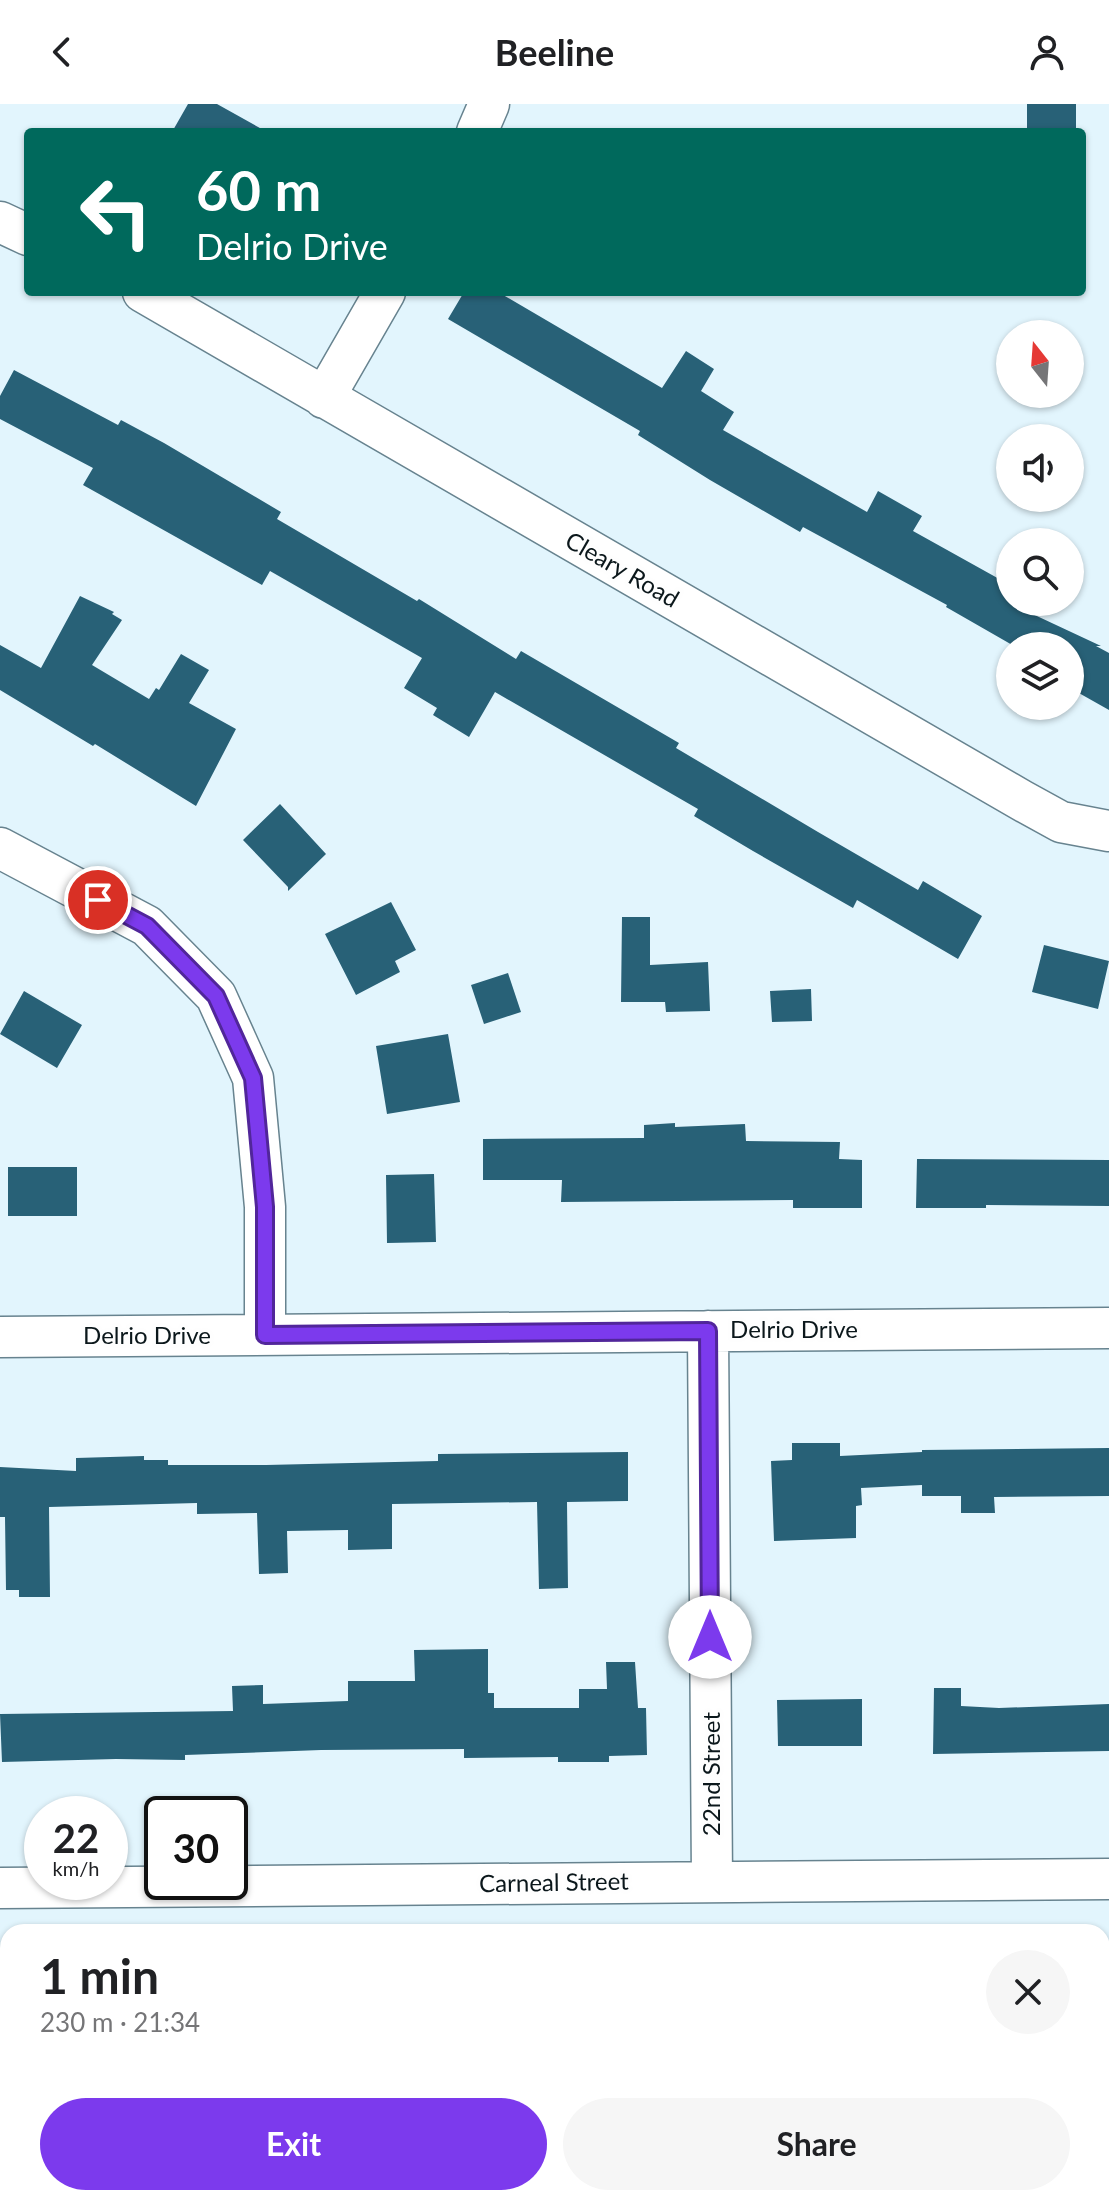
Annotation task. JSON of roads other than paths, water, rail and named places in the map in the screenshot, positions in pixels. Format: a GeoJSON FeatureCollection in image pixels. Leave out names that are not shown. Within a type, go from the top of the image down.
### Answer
{"type":"FeatureCollection","features":[{"type":"Feature","properties":{"kind":"street"},"geometry":{"type":"LineString","coordinates":[[479,128],[489,104]]}},
{"type":"Feature","properties":{"kind":"street"},"geometry":{"type":"LineString","coordinates":[[0,222],[24,233]]}},
{"type":"Feature","properties":{"kind":"street","name":"Cleary Road"},"geometry":{"type":"LineString","coordinates":[[150,296],[1021,800],[1061,822],[1109,831]]}},
{"type":"Feature","properties":{"kind":"street"},"geometry":{"type":"LineString","coordinates":[[324,398],[383,296]]}},
{"type":"Feature","properties":{"kind":"street"},"geometry":{"type":"LineString","coordinates":[[0,848],[147,926],[216,996],[253,1078],[265,1207],[265,1335]]}},
{"type":"Feature","properties":{"kind":"street","name":"Delrio Drive"},"geometry":{"type":"LineString","coordinates":[[0,1337],[1109,1328]]}},
{"type":"Feature","properties":{"kind":"street","name":"22nd Street"},"geometry":{"type":"LineString","coordinates":[[708,1331],[712,1881]]}},
{"type":"Feature","properties":{"kind":"street","name":"Carneal Street"},"geometry":{"type":"LineString","coordinates":[[0,1888],[1109,1879]]}}]}
